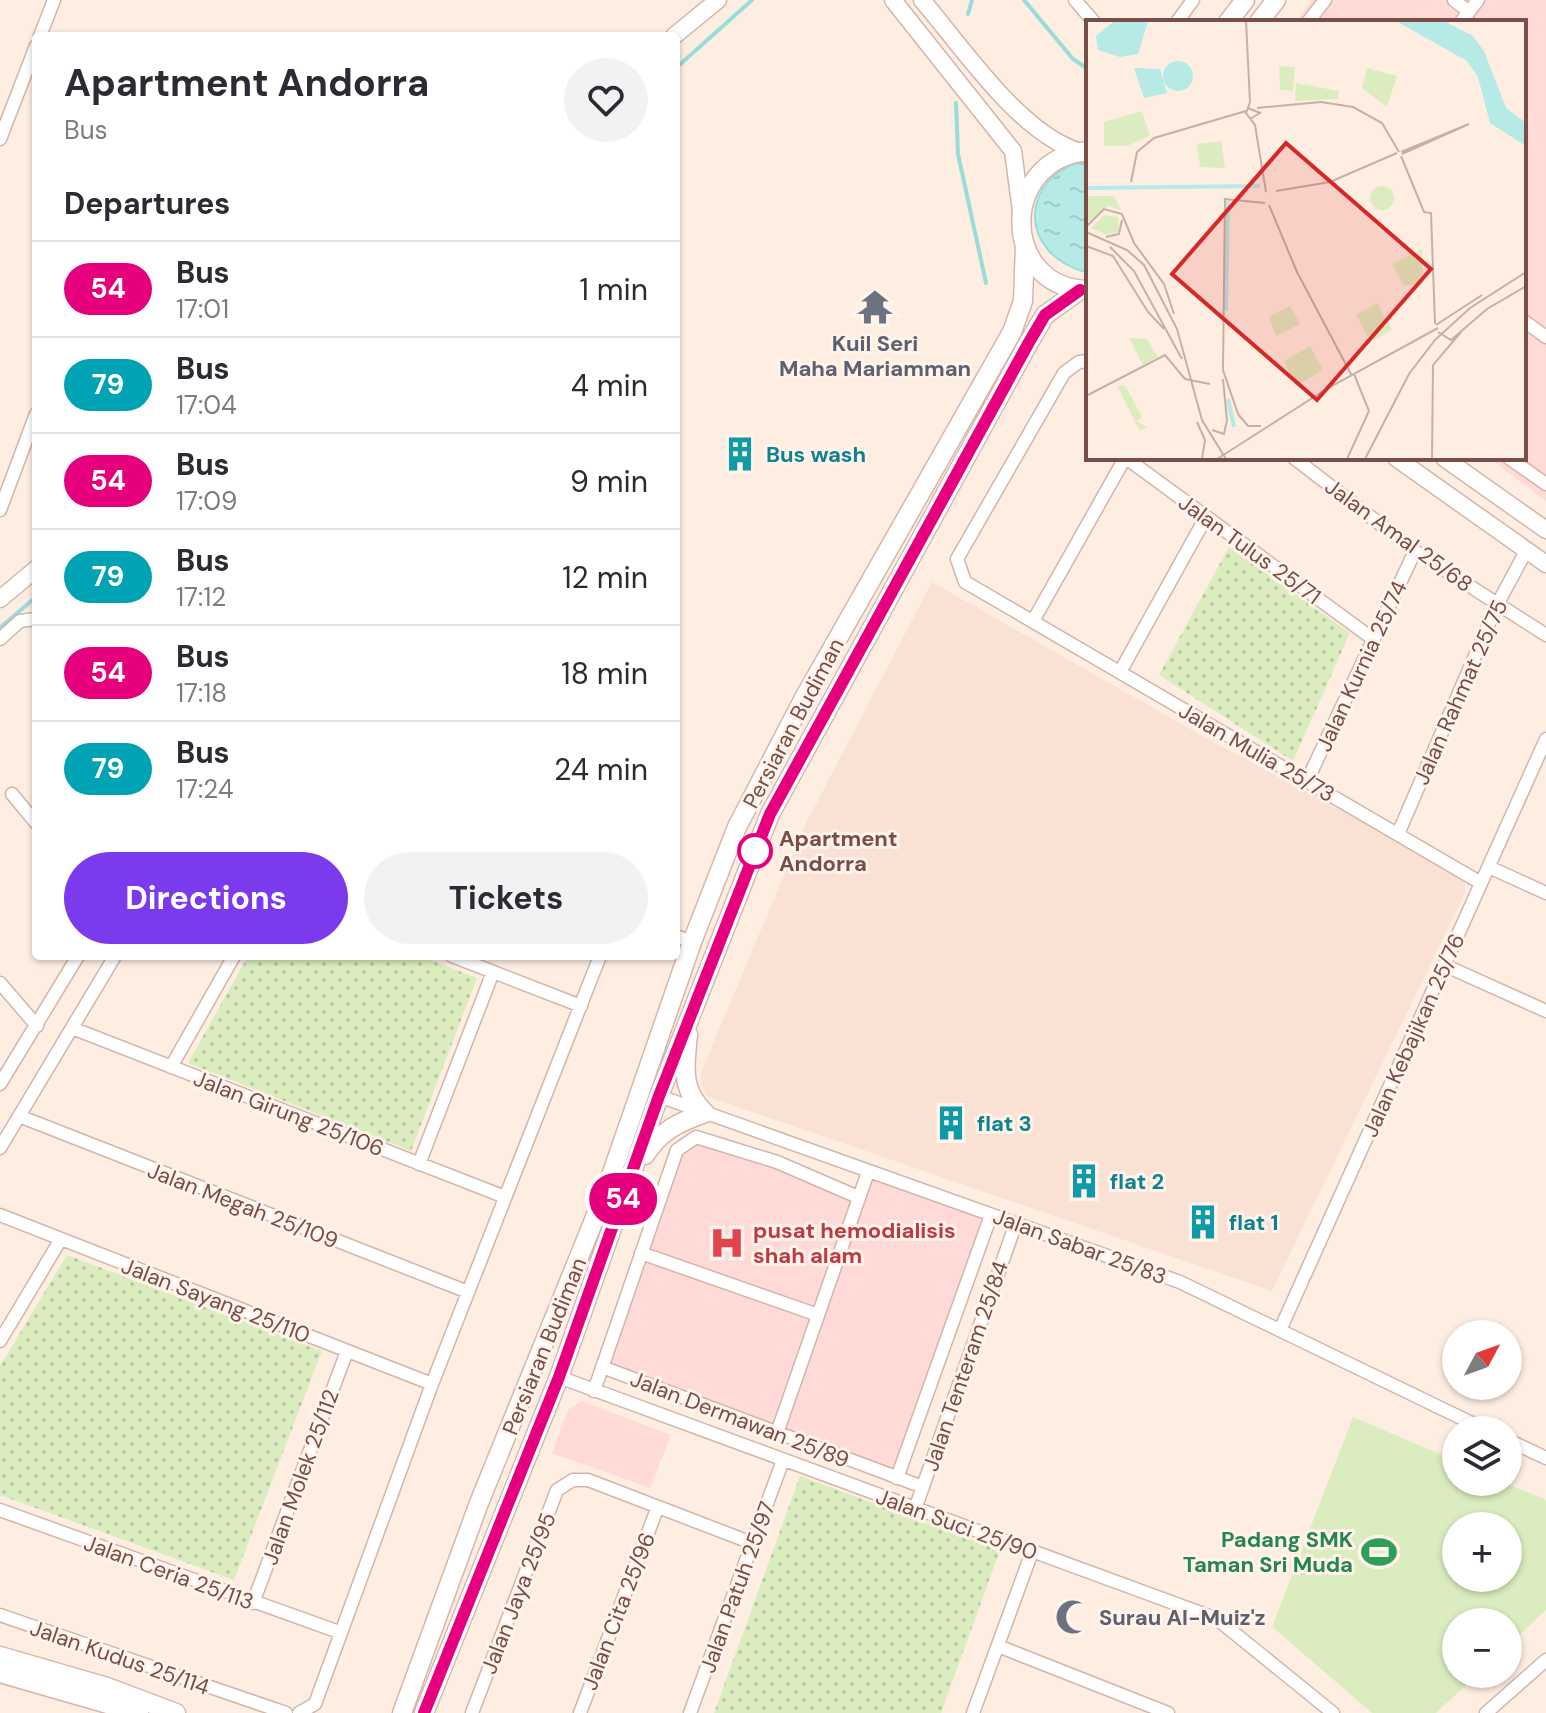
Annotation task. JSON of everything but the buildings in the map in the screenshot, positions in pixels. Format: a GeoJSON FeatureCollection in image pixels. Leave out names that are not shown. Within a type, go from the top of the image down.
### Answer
{"type":"FeatureCollection","features":[{"type":"Feature","properties":{"kind":"main road"},"geometry":{"type":"LineString","coordinates":[[1230,20],[1245,0]]}},
{"type":"Feature","properties":{"kind":"main road"},"geometry":{"type":"LineString","coordinates":[[1261,20],[1276,0]]}},
{"type":"Feature","properties":{"kind":"main road"},"geometry":{"type":"LineString","coordinates":[[1021,211],[1027,190],[1039,172],[1057,159],[1083,151]]}},
{"type":"Feature","properties":{"kind":"main road","name":"Persiaran Budiman"},"geometry":{"type":"LineString","coordinates":[[684,939],[737,827],[798,711],[1012,332],[1023,301],[1025,245],[1021,211]]}},
{"type":"Feature","properties":{"kind":"main road"},"geometry":{"type":"LineString","coordinates":[[1025,245],[1046,275],[1084,290]]}},
{"type":"Feature","properties":{"kind":"main road","name":"Persiaran Budiman"},"geometry":{"type":"LineString","coordinates":[[424,1713],[559,1377],[659,1096],[770,814],[1045,315],[1084,290]]}},
{"type":"Feature","properties":{"kind":"main road"},"geometry":{"type":"LineString","coordinates":[[684,939],[711,929],[770,814]]}},
{"type":"Feature","properties":{"kind":"main road","name":"Persiaran Budiman"},"geometry":{"type":"LineString","coordinates":[[402,1713],[479,1503],[605,1193],[677,960]]}},
{"type":"Feature","properties":{"kind":"main road"},"geometry":{"type":"LineString","coordinates":[[631,1178],[653,1142],[673,1125],[705,1113],[689,1097],[686,1084],[689,1016]]}},
{"type":"Feature","properties":{"kind":"main road"},"geometry":{"type":"LineString","coordinates":[[605,1193],[646,1101],[659,1096]]}},
{"type":"Feature","properties":{"kind":"main road"},"geometry":{"type":"LineString","coordinates":[[479,1503],[480,1512],[490,1518],[506,1506]]}},
{"type":"Feature","properties":{"kind":"main road"},"geometry":{"type":"LineString","coordinates":[[0,1656],[107,1687],[176,1713]]}},
{"type":"Feature","properties":{"kind":"main road"},"geometry":{"type":"LineString","coordinates":[[0,1673],[139,1713]]}},
{"type":"Feature","properties":{"kind":"street"},"geometry":{"type":"LineString","coordinates":[[42,32],[54,0]]}},
{"type":"Feature","properties":{"kind":"street"},"geometry":{"type":"LineString","coordinates":[[679,32],[718,0]]}},
{"type":"Feature","properties":{"kind":"street"},"geometry":{"type":"LineString","coordinates":[[893,0],[1013,151],[1021,211]]}},
{"type":"Feature","properties":{"kind":"street"},"geometry":{"type":"LineString","coordinates":[[922,0],[1030,125],[1055,144],[1083,151]]}},
{"type":"Feature","properties":{"kind":"street"},"geometry":{"type":"LineString","coordinates":[[1075,0],[1092,20]]}},
{"type":"Feature","properties":{"kind":"street"},"geometry":{"type":"LineString","coordinates":[[1178,20],[1193,0]]}},
{"type":"Feature","properties":{"kind":"street"},"geometry":{"type":"LineString","coordinates":[[1310,20],[1325,0]]}},
{"type":"Feature","properties":{"kind":"street"},"geometry":{"type":"LineString","coordinates":[[1454,0],[1465,17],[1478,0]]}},
{"type":"Feature","properties":{"kind":"street"},"geometry":{"type":"LineString","coordinates":[[0,139],[32,56]]}},
{"type":"Feature","properties":{"kind":"street"},"geometry":{"type":"LineString","coordinates":[[1526,322],[1546,337]]}},
{"type":"Feature","properties":{"kind":"street","name":"Jalan Mulia 25/73"},"geometry":{"type":"LineString","coordinates":[[1086,361],[1079,362],[1064,373],[957,559],[965,582],[1481,883]]}},
{"type":"Feature","properties":{"kind":"street"},"geometry":{"type":"LineString","coordinates":[[0,510],[4,488],[32,437]]}},
{"type":"Feature","properties":{"kind":"street"},"geometry":{"type":"LineString","coordinates":[[1033,621],[1124,460]]}},
{"type":"Feature","properties":{"kind":"street","name":"Jalan Tulus 25/71"},"geometry":{"type":"LineString","coordinates":[[1128,460],[1373,639]]}},
{"type":"Feature","properties":{"kind":"street","name":"Jalan Amal 25/68"},"geometry":{"type":"LineString","coordinates":[[1297,460],[1415,551],[1546,635]]}},
{"type":"Feature","properties":{"kind":"street"},"geometry":{"type":"LineString","coordinates":[[1399,460],[1546,564]]}},
{"type":"Feature","properties":{"kind":"street"},"geometry":{"type":"LineString","coordinates":[[1447,460],[1546,530]]}},
{"type":"Feature","properties":{"kind":"street"},"geometry":{"type":"LineString","coordinates":[[1512,460],[1546,484]]}},
{"type":"Feature","properties":{"kind":"street"},"geometry":{"type":"LineString","coordinates":[[1120,672],[1206,517]]}},
{"type":"Feature","properties":{"kind":"street","name":"Jalan Kurnia 25/74"},"geometry":{"type":"LineString","coordinates":[[1307,781],[1415,551]]}},
{"type":"Feature","properties":{"kind":"street","name":"Jalan Rahmat 25/75"},"geometry":{"type":"LineString","coordinates":[[1398,834],[1497,605],[1526,551]]}},
{"type":"Feature","properties":{"kind":"street"},"geometry":{"type":"LineString","coordinates":[[0,599],[32,572]]}},
{"type":"Feature","properties":{"kind":"street"},"geometry":{"type":"LineString","coordinates":[[0,639],[20,621],[32,620]]}},
{"type":"Feature","properties":{"kind":"street","name":"Jalan Kebajikan 25/76"},"geometry":{"type":"LineString","coordinates":[[1280,1330],[1481,883],[1542,760],[1546,739]]}},
{"type":"Feature","properties":{"kind":"street"},"geometry":{"type":"LineString","coordinates":[[12,794],[32,818]]}},
{"type":"Feature","properties":{"kind":"street"},"geometry":{"type":"LineString","coordinates":[[1489,867],[1546,893]]}},
{"type":"Feature","properties":{"kind":"street"},"geometry":{"type":"LineString","coordinates":[[0,1084],[76,960]]}},
{"type":"Feature","properties":{"kind":"street"},"geometry":{"type":"LineString","coordinates":[[0,1148],[113,960]]}},
{"type":"Feature","properties":{"kind":"street"},"geometry":{"type":"LineString","coordinates":[[171,1067],[232,960]]}},
{"type":"Feature","properties":{"kind":"street"},"geometry":{"type":"LineString","coordinates":[[462,960],[581,1006]]}},
{"type":"Feature","properties":{"kind":"street"},"geometry":{"type":"LineString","coordinates":[[299,1713],[315,1704],[432,1384],[598,960]]}},
{"type":"Feature","properties":{"kind":"street"},"geometry":{"type":"LineString","coordinates":[[1444,965],[1546,1011]]}},
{"type":"Feature","properties":{"kind":"street"},"geometry":{"type":"LineString","coordinates":[[419,1164],[493,972]]}},
{"type":"Feature","properties":{"kind":"street"},"geometry":{"type":"LineString","coordinates":[[0,983],[37,1026]]}},
{"type":"Feature","properties":{"kind":"street","name":"Jalan Girung 25/106"},"geometry":{"type":"LineString","coordinates":[[72,1028],[505,1197]]}},
{"type":"Feature","properties":{"kind":"street","name":"Jalan Sabar 25/83"},"geometry":{"type":"LineString","coordinates":[[659,1096],[1180,1282],[1457,1416]]}},
{"type":"Feature","properties":{"kind":"street","name":"Jalan Megah 25/109"},"geometry":{"type":"LineString","coordinates":[[19,1116],[468,1292]]}},
{"type":"Feature","properties":{"kind":"street"},"geometry":{"type":"LineString","coordinates":[[594,1391],[677,1150],[696,1137],[777,1162],[858,1197]]}},
{"type":"Feature","properties":{"kind":"street"},"geometry":{"type":"LineString","coordinates":[[777,1433],[868,1172]]}},
{"type":"Feature","properties":{"kind":"street","name":"Jalan Sayang 25/110"},"geometry":{"type":"LineString","coordinates":[[0,1215],[432,1384]]}},
{"type":"Feature","properties":{"kind":"street"},"geometry":{"type":"LineString","coordinates":[[897,1478],[991,1215]]}},
{"type":"Feature","properties":{"kind":"street","name":"Jalan Tenteram 25/84"},"geometry":{"type":"LineString","coordinates":[[915,1509],[1016,1223]]}},
{"type":"Feature","properties":{"kind":"street"},"geometry":{"type":"LineString","coordinates":[[0,1341],[61,1239]]}},
{"type":"Feature","properties":{"kind":"street"},"geometry":{"type":"LineString","coordinates":[[641,1253],[818,1315]]}},
{"type":"Feature","properties":{"kind":"street","name":"Jalan Molek 25/112"},"geometry":{"type":"LineString","coordinates":[[253,1603],[347,1351]]}},
{"type":"Feature","properties":{"kind":"street","name":"Jalan Dermawan 25/89"},"geometry":{"type":"LineString","coordinates":[[602,1367],[923,1487]]}},
{"type":"Feature","properties":{"kind":"street","name":"Jalan Suci 25/90"},"geometry":{"type":"LineString","coordinates":[[559,1377],[1217,1619],[1333,1713]]}},
{"type":"Feature","properties":{"kind":"street"},"geometry":{"type":"LineString","coordinates":[[1522,1445],[1544,1453]]}},
{"type":"Feature","properties":{"kind":"street","name":"Jalan Patuh 25/97"},"geometry":{"type":"LineString","coordinates":[[690,1713],[783,1460]]}},
{"type":"Feature","properties":{"kind":"street","name":"Jalan Jaya 25/95"},"geometry":{"type":"LineString","coordinates":[[472,1713],[557,1490],[573,1480],[588,1480],[752,1543]]}},
{"type":"Feature","properties":{"kind":"street","name":"Jalan Cita 25/96"},"geometry":{"type":"LineString","coordinates":[[580,1713],[657,1509]]}},
{"type":"Feature","properties":{"kind":"street","name":"Jalan Ceria 25/113"},"geometry":{"type":"LineString","coordinates":[[0,1510],[339,1632]]}},
{"type":"Feature","properties":{"kind":"street"},"geometry":{"type":"LineString","coordinates":[[973,1713],[1032,1552]]}},
{"type":"Feature","properties":{"kind":"street","name":"Jalan Kudus 25/114"},"geometry":{"type":"LineString","coordinates":[[0,1615],[286,1713]]}},
{"type":"Feature","properties":{"kind":"street"},"geometry":{"type":"LineString","coordinates":[[998,1646],[1168,1713]]}},
{"type":"Feature","properties":{"kind":"street"},"geometry":{"type":"LineString","coordinates":[[1486,1713],[1546,1660]]}},
{"type":"Feature","properties":{"kind":"shaded area"},"geometry":{"type":"Polygon","coordinates":[[[1312,0],[1546,0],[1546,501],[1492,460],[1526,460],[1526,20],[1297,20],[1312,0]]]}},
{"type":"Feature","properties":{"kind":"shaded area"},"geometry":{"type":"Polygon","coordinates":[[[932,582],[1206,738],[1464,876],[1465,893],[1272,1291],[706,1096],[700,1075],[805,825],[932,582]]]}},
{"type":"Feature","properties":{"kind":"shaded area"},"geometry":{"type":"Polygon","coordinates":[[[696,1144],[777,1168],[860,1205],[871,1179],[985,1218],[894,1472],[608,1364],[681,1153],[696,1144]]]}},
{"type":"Feature","properties":{"kind":"shaded area"},"geometry":{"type":"Polygon","coordinates":[[[581,1401],[671,1435],[650,1488],[552,1453],[568,1410],[581,1401]]]}},
{"type":"Feature","properties":{"kind":"green space"},"geometry":{"type":"Polygon","coordinates":[[[1229,547],[1350,633],[1293,761],[1159,675],[1229,547]]]}},
{"type":"Feature","properties":{"kind":"green space"},"geometry":{"type":"Polygon","coordinates":[[[246,960],[430,960],[477,978],[411,1151],[188,1063],[246,960]]]}},
{"type":"Feature","properties":{"kind":"green space"},"geometry":{"type":"Polygon","coordinates":[[[67,1255],[322,1351],[234,1580],[0,1495],[0,1366],[67,1255]]]}},
{"type":"Feature","properties":{"kind":"green space","name":"Padang SMK Taman Sri Muda"},"geometry":{"type":"Polygon","coordinates":[[[1353,1417],[1442,1455],[1442,1496],[1522,1496],[1522,1490],[1546,1500],[1546,1610],[1522,1633],[1522,1608],[1442,1608],[1442,1688],[1463,1688],[1436,1713],[1372,1713],[1272,1627],[1353,1417]]]}},
{"type":"Feature","properties":{"kind":"green space"},"geometry":{"type":"Polygon","coordinates":[[[800,1476],[1000,1550],[941,1713],[714,1713],[800,1476]]]}},
{"type":"Feature","properties":{"kind":"water"},"geometry":{"type":"Polygon","coordinates":[[[1086,161],[1086,272],[1063,263],[1047,249],[1038,233],[1035,215],[1038,197],[1048,181],[1065,168],[1086,161]]]}},
{"type":"Feature","properties":{"kind":"waterway"},"geometry":{"type":"LineString","coordinates":[[680,64],[752,0]]}},
{"type":"Feature","properties":{"kind":"waterway"},"geometry":{"type":"LineString","coordinates":[[968,14],[972,0]]}},
{"type":"Feature","properties":{"kind":"waterway"},"geometry":{"type":"LineString","coordinates":[[1024,0],[1073,59],[1086,68]]}},
{"type":"Feature","properties":{"kind":"waterway"},"geometry":{"type":"LineString","coordinates":[[956,103],[958,154],[986,283]]}},
{"type":"Feature","properties":{"kind":"waterway"},"geometry":{"type":"LineString","coordinates":[[0,628],[32,600]]}},
{"type":"Feature","properties":{"kind":"bus line","name":"54"},"geometry":{"type":"LineString","coordinates":[[424,1713],[559,1377],[659,1096],[770,814],[1045,315],[1080,290]]}},
{"type":"Feature","properties":{"kind":"place","name":"Kuil Seri Maha Mariamman"},"geometry":{"type":"Point","coordinates":[875,307]}},
{"type":"Feature","properties":{"kind":"place","name":"Bus wash"},"geometry":{"type":"Point","coordinates":[740,454]}},
{"type":"Feature","properties":{"kind":"place","name":"Apartment Andorra"},"geometry":{"type":"Point","coordinates":[755,851]}},
{"type":"Feature","properties":{"kind":"place","name":"flat 3"},"geometry":{"type":"Point","coordinates":[951,1123]}},
{"type":"Feature","properties":{"kind":"place","name":"flat 2"},"geometry":{"type":"Point","coordinates":[1084,1181]}},
{"type":"Feature","properties":{"kind":"place","name":"flat 1"},"geometry":{"type":"Point","coordinates":[1203,1222]}},
{"type":"Feature","properties":{"kind":"place","name":"pusat hemodialisis shah alam"},"geometry":{"type":"Point","coordinates":[727,1243]}},
{"type":"Feature","properties":{"kind":"place","name":"Padang SMK Taman Sri Muda"},"geometry":{"type":"Point","coordinates":[1379,1552]}},
{"type":"Feature","properties":{"kind":"place","name":"Surau Al-Muiz'z"},"geometry":{"type":"Point","coordinates":[1073,1617]}}]}
